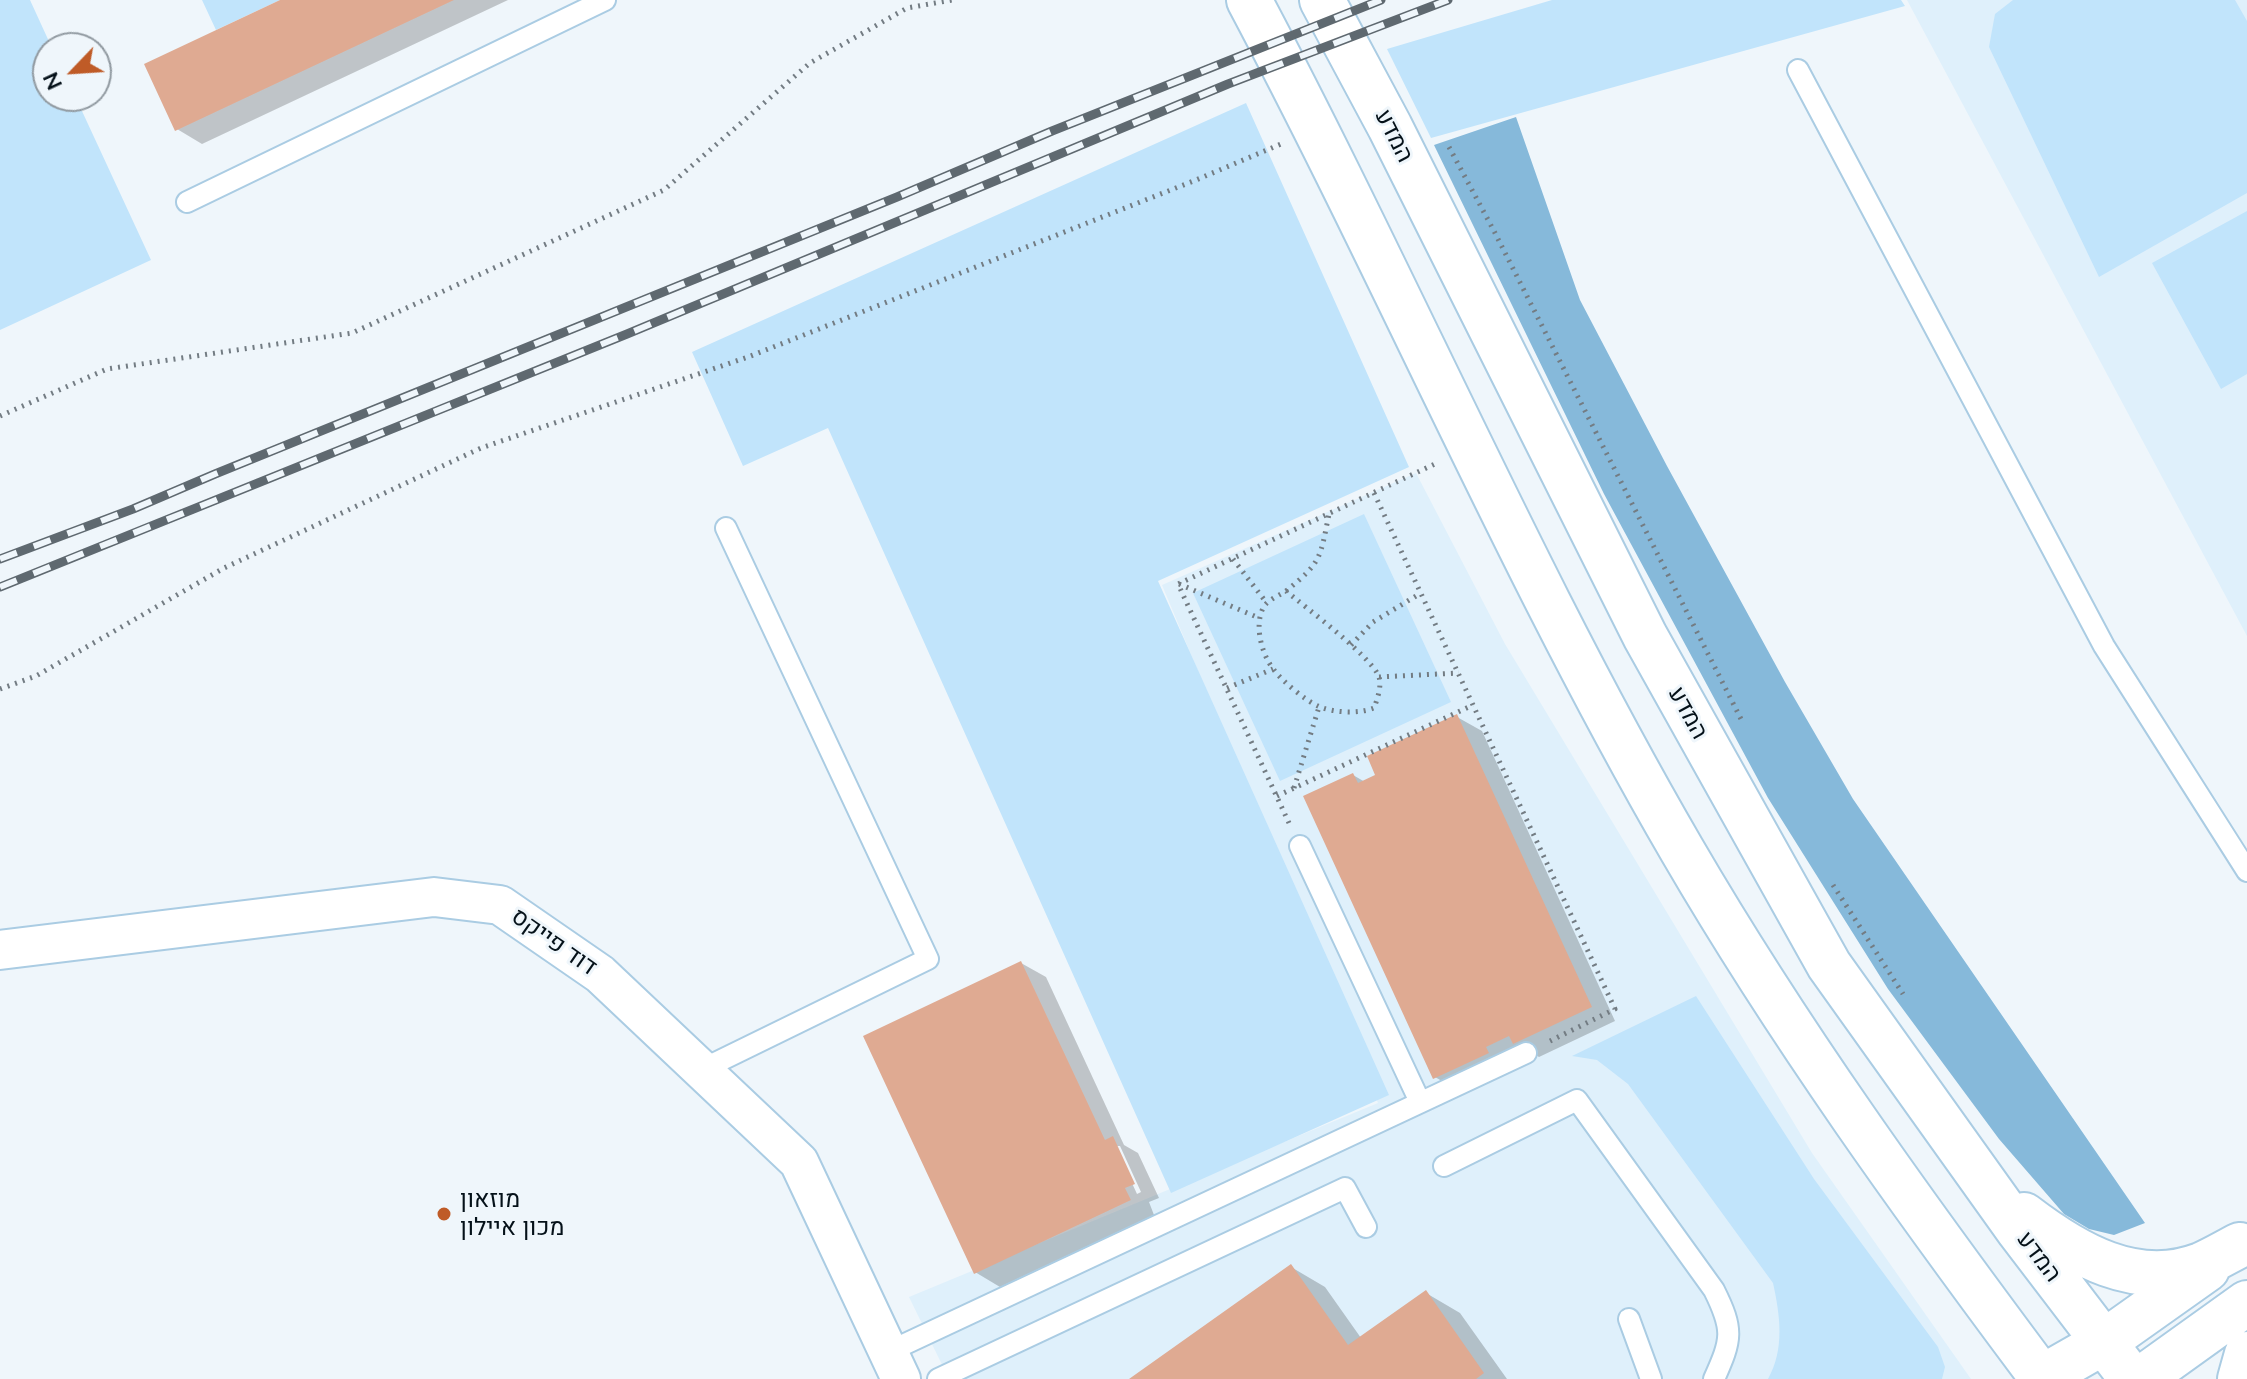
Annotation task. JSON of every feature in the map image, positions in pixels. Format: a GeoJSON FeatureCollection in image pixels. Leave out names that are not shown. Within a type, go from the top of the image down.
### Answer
{"type":"FeatureCollection","features":[{"type":"Feature","properties":{"kind":"main road"},"geometry":{"type":"LineString","coordinates":[[1249,0],[1561,627],[1726,925],[1842,1100],[2041,1378],[2104,1342],[2244,1242]]}},
{"type":"Feature","properties":{"kind":"main road","name":"המדע"},"geometry":{"type":"LineString","coordinates":[[1322,0],[1390,127],[1645,636],[1829,965],[1989,1188],[2132,1379]]}},
{"type":"Feature","properties":{"kind":"main road"},"geometry":{"type":"LineString","coordinates":[[1989,1188],[2054,1239],[2087,1258],[2120,1269],[2173,1272],[2201,1265],[2244,1242]]}},
{"type":"Feature","properties":{"kind":"main road"},"geometry":{"type":"LineString","coordinates":[[2141,1379],[2247,1303]]}},
{"type":"Feature","properties":{"kind":"main road"},"geometry":{"type":"LineString","coordinates":[[2240,1379],[2247,1354]]}},
{"type":"Feature","properties":{"kind":"street","name":"דוד פייקס"},"geometry":{"type":"LineString","coordinates":[[0,950],[434,897],[500,905],[600,974],[799,1162],[894,1365]]}},
{"type":"Feature","properties":{"kind":"lane"},"geometry":{"type":"LineString","coordinates":[[187,202],[605,0]]}},
{"type":"Feature","properties":{"kind":"lane"},"geometry":{"type":"LineString","coordinates":[[1798,70],[2104,646],[2247,871]]}},
{"type":"Feature","properties":{"kind":"lane"},"geometry":{"type":"LineString","coordinates":[[701,1070],[928,959],[726,528]]}},
{"type":"Feature","properties":{"kind":"lane"},"geometry":{"type":"LineString","coordinates":[[1300,846],[1420,1102]]}},
{"type":"Feature","properties":{"kind":"lane"},"geometry":{"type":"LineString","coordinates":[[894,1365],[1420,1102],[1526,1053]]}},
{"type":"Feature","properties":{"kind":"lane"},"geometry":{"type":"LineString","coordinates":[[1444,1166],[1577,1100],[1714,1290],[1728,1318],[1727,1349],[1714,1379]]}},
{"type":"Feature","properties":{"kind":"lane"},"geometry":{"type":"LineString","coordinates":[[938,1379],[1345,1188],[1366,1227]]}},
{"type":"Feature","properties":{"kind":"lane"},"geometry":{"type":"LineString","coordinates":[[1629,1319],[1651,1379]]}},
{"type":"Feature","properties":{"kind":"path"},"geometry":{"type":"LineString","coordinates":[[0,416],[107,369],[352,333],[664,190],[810,63],[907,8],[952,0]]}},
{"type":"Feature","properties":{"kind":"path"},"geometry":{"type":"LineString","coordinates":[[0,689],[36,676],[224,568],[481,448],[748,357],[1315,130]]}},
{"type":"Feature","properties":{"kind":"path"},"geometry":{"type":"LineString","coordinates":[[1443,136],[1742,720]]}},
{"type":"Feature","properties":{"kind":"path"},"geometry":{"type":"LineString","coordinates":[[1178,584],[1441,461],[1473,452]]}},
{"type":"Feature","properties":{"kind":"path"},"geometry":{"type":"LineString","coordinates":[[1374,493],[1615,1009],[1526,1053]]}},
{"type":"Feature","properties":{"kind":"path"},"geometry":{"type":"LineString","coordinates":[[1286,591],[1363,656],[1379,677],[1374,708],[1354,712],[1319,707],[1273,669],[1262,645],[1259,618],[1266,602],[1309,573],[1321,556],[1329,514]]}},
{"type":"Feature","properties":{"kind":"path"},"geometry":{"type":"LineString","coordinates":[[1232,559],[1266,602]]}},
{"type":"Feature","properties":{"kind":"path"},"geometry":{"type":"LineString","coordinates":[[1178,584],[1259,618]]}},
{"type":"Feature","properties":{"kind":"path"},"geometry":{"type":"LineString","coordinates":[[1178,584],[1300,846]]}},
{"type":"Feature","properties":{"kind":"path"},"geometry":{"type":"LineString","coordinates":[[1351,645],[1373,622],[1421,593]]}},
{"type":"Feature","properties":{"kind":"path"},"geometry":{"type":"LineString","coordinates":[[1227,688],[1273,669]]}},
{"type":"Feature","properties":{"kind":"path"},"geometry":{"type":"LineString","coordinates":[[1379,677],[1459,673]]}},
{"type":"Feature","properties":{"kind":"path"},"geometry":{"type":"LineString","coordinates":[[1277,796],[1473,705]]}},
{"type":"Feature","properties":{"kind":"path"},"geometry":{"type":"LineString","coordinates":[[1293,789],[1319,707]]}},
{"type":"Feature","properties":{"kind":"path"},"geometry":{"type":"LineString","coordinates":[[1832,882],[1906,998]]}},
{"type":"Feature","properties":{"kind":"shaded area"},"geometry":{"type":"Polygon","coordinates":[[[0,0],[30,0],[45,32],[32,32],[32,112],[82,112],[151,260],[0,330],[0,0]]]}},
{"type":"Feature","properties":{"kind":"shaded area"},"geometry":{"type":"Polygon","coordinates":[[[202,0],[280,0],[216,30],[202,0]]]}},
{"type":"Feature","properties":{"kind":"shaded area"},"geometry":{"type":"Polygon","coordinates":[[[1552,0],[1901,0],[1905,6],[1431,138],[1387,49],[1552,0]]]}},
{"type":"Feature","properties":{"kind":"shaded area"},"geometry":{"type":"Polygon","coordinates":[[[1907,0],[2247,0],[2247,636],[1907,0]]]}},
{"type":"Feature","properties":{"kind":"shaded area"},"geometry":{"type":"Polygon","coordinates":[[[2013,0],[2235,0],[2247,21],[2247,193],[2099,277],[1989,47],[1995,14],[2013,0]]]}},
{"type":"Feature","properties":{"kind":"shaded area"},"geometry":{"type":"Polygon","coordinates":[[[1246,103],[1409,467],[1158,581],[1389,1095],[1171,1193],[828,428],[743,466],[692,352],[1246,103]]]}},
{"type":"Feature","properties":{"kind":"shaded area"},"geometry":{"type":"Polygon","coordinates":[[[1516,117],[1580,300],[1785,682],[1853,799],[2145,1223],[2114,1235],[2089,1229],[2064,1214],[1999,1139],[1888,989],[1768,798],[1604,494],[1434,145],[1516,117]]]}},
{"type":"Feature","properties":{"kind":"shaded area"},"geometry":{"type":"Polygon","coordinates":[[[2247,211],[2247,374],[2221,389],[2152,263],[2247,211]]]}},
{"type":"Feature","properties":{"kind":"shaded area"},"geometry":{"type":"Polygon","coordinates":[[[1416,473],[1505,644],[1812,1153],[1971,1379],[949,1379],[909,1297],[1378,1103],[1162,585],[1416,473]]]}},
{"type":"Feature","properties":{"kind":"shaded area"},"geometry":{"type":"Polygon","coordinates":[[[1364,514],[1451,702],[1280,781],[1193,593],[1364,514]]]}},
{"type":"Feature","properties":{"kind":"shaded area"},"geometry":{"type":"Polygon","coordinates":[[[1696,996],[1814,1179],[1938,1347],[1945,1367],[1942,1379],[1768,1379],[1779,1344],[1773,1283],[1628,1084],[1597,1060],[1572,1056],[1696,996]]]}},
{"type":"Feature","properties":{"kind":"building"},"geometry":{"type":"Polygon","coordinates":[[[280,0],[454,0],[175,131],[144,64],[280,0]]]}},
{"type":"Feature","properties":{"kind":"building"},"geometry":{"type":"Polygon","coordinates":[[[1457,714],[1592,1007],[1513,1044],[1509,1036],[1486,1047],[1489,1053],[1433,1079],[1303,796],[1353,773],[1358,783],[1375,775],[1367,756],[1457,714]]]}},
{"type":"Feature","properties":{"kind":"building"},"geometry":{"type":"Polygon","coordinates":[[[1021,961],[1105,1140],[1113,1136],[1135,1184],[1125,1188],[1131,1200],[974,1274],[863,1036],[1021,961]]]}},
{"type":"Feature","properties":{"kind":"building"},"geometry":{"type":"Polygon","coordinates":[[[1291,1264],[1348,1345],[1426,1290],[1484,1373],[1476,1379],[1129,1379],[1291,1264]]]}},
{"type":"Feature","properties":{"kind":"railway"},"geometry":{"type":"LineString","coordinates":[[0,559],[133,509],[1052,131],[1381,0]]}},
{"type":"Feature","properties":{"kind":"railway"},"geometry":{"type":"LineString","coordinates":[[0,587],[627,334],[1228,84],[1448,0]]}},
{"type":"Feature","properties":{"kind":"place","name":"מוזאון מכון איילון"},"geometry":{"type":"Point","coordinates":[444,1214]}}]}
